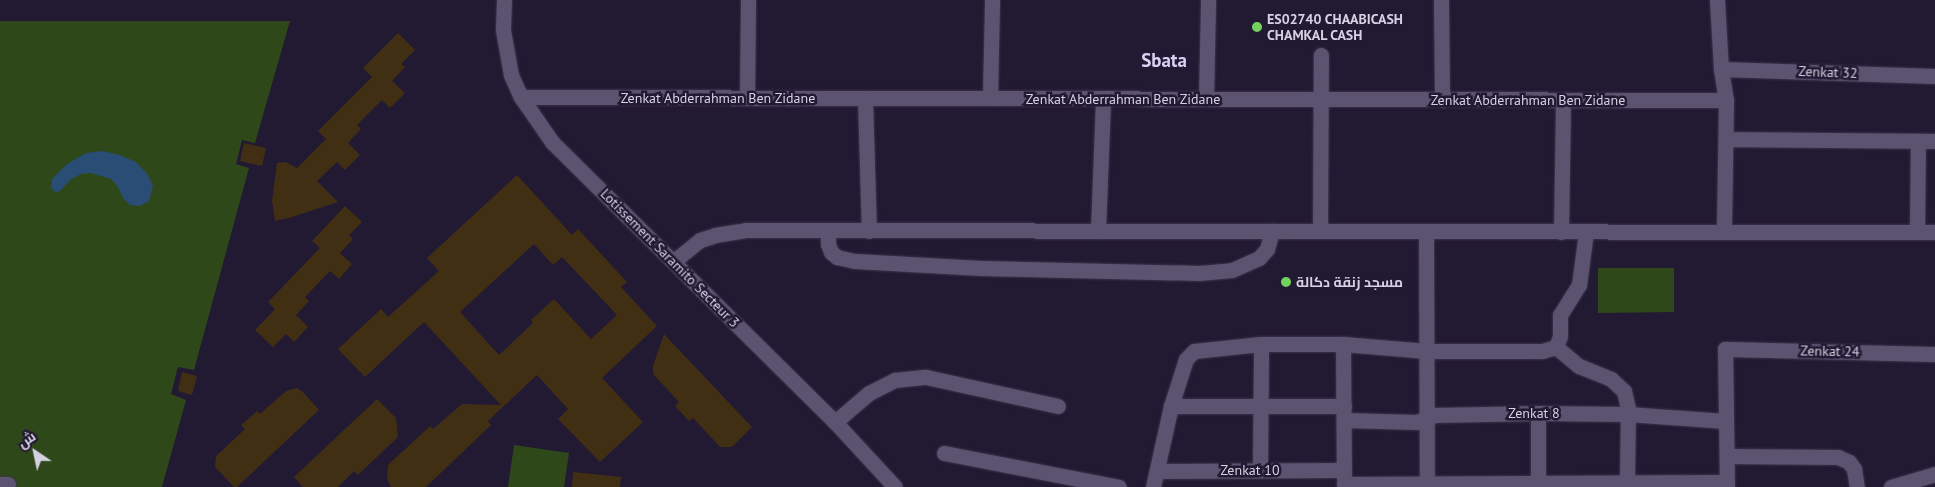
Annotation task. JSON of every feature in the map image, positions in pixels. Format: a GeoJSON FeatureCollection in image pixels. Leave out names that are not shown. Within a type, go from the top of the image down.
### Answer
{"type":"FeatureCollection","features":[{"type":"Feature","properties":{"kind":"street","name":"Lotissement Saramito Secteur 3"},"geometry":{"type":"LineString","coordinates":[[504,0],[505,51],[510,75],[521,97],[552,142],[835,422],[895,487]]}},
{"type":"Feature","properties":{"kind":"street"},"geometry":{"type":"LineString","coordinates":[[747,98],[748,0]]}},
{"type":"Feature","properties":{"kind":"street"},"geometry":{"type":"LineString","coordinates":[[990,98],[992,0]]}},
{"type":"Feature","properties":{"kind":"street"},"geometry":{"type":"LineString","coordinates":[[1206,99],[1208,0]]}},
{"type":"Feature","properties":{"kind":"street"},"geometry":{"type":"LineString","coordinates":[[1441,0],[1442,100]]}},
{"type":"Feature","properties":{"kind":"street"},"geometry":{"type":"LineString","coordinates":[[1717,0],[1721,69],[1726,100],[1724,232]]}},
{"type":"Feature","properties":{"kind":"street"},"geometry":{"type":"LineString","coordinates":[[1320,231],[1321,54]]}},
{"type":"Feature","properties":{"kind":"street","name":"Zenkat 32"},"geometry":{"type":"LineString","coordinates":[[1721,69],[1935,76]]}},
{"type":"Feature","properties":{"kind":"street","name":"Zenkat Abderrahman Ben Zidane"},"geometry":{"type":"LineString","coordinates":[[521,97],[1726,100]]}},
{"type":"Feature","properties":{"kind":"street"},"geometry":{"type":"LineString","coordinates":[[865,98],[869,230]]}},
{"type":"Feature","properties":{"kind":"street"},"geometry":{"type":"LineString","coordinates":[[1098,231],[1103,99]]}},
{"type":"Feature","properties":{"kind":"street"},"geometry":{"type":"LineString","coordinates":[[1561,232],[1564,100]]}},
{"type":"Feature","properties":{"kind":"street"},"geometry":{"type":"LineString","coordinates":[[1726,139],[1935,141]]}},
{"type":"Feature","properties":{"kind":"street"},"geometry":{"type":"LineString","coordinates":[[1917,232],[1918,141]]}},
{"type":"Feature","properties":{"kind":"street"},"geometry":{"type":"LineString","coordinates":[[674,261],[700,240],[714,235],[746,230],[1935,232]]}},
{"type":"Feature","properties":{"kind":"street"},"geometry":{"type":"LineString","coordinates":[[828,230],[828,244],[831,252],[838,257],[855,261],[981,268],[1199,273],[1232,270],[1259,258],[1267,249],[1272,231]]}},
{"type":"Feature","properties":{"kind":"street"},"geometry":{"type":"LineString","coordinates":[[1426,231],[1427,486]]}},
{"type":"Feature","properties":{"kind":"street"},"geometry":{"type":"LineString","coordinates":[[1556,347],[1560,336],[1560,315],[1579,285],[1586,232]]}},
{"type":"Feature","properties":{"kind":"street"},"geometry":{"type":"LineString","coordinates":[[1153,487],[1171,406],[1189,354],[1199,349],[1261,344],[1343,344],[1427,351],[1542,351],[1556,347]]}},
{"type":"Feature","properties":{"kind":"street"},"geometry":{"type":"LineString","coordinates":[[1260,470],[1261,344]]}},
{"type":"Feature","properties":{"kind":"street"},"geometry":{"type":"LineString","coordinates":[[1343,344],[1344,480]]}},
{"type":"Feature","properties":{"kind":"street"},"geometry":{"type":"LineString","coordinates":[[1556,347],[1579,366],[1611,379],[1619,385],[1628,399],[1627,483]]}},
{"type":"Feature","properties":{"kind":"street","name":"Zenkat 24"},"geometry":{"type":"LineString","coordinates":[[1725,421],[1725,349],[1935,354]]}},
{"type":"Feature","properties":{"kind":"street"},"geometry":{"type":"LineString","coordinates":[[835,422],[869,393],[895,380],[926,377],[1058,406]]}},
{"type":"Feature","properties":{"kind":"street","name":"Zenkat 8"},"geometry":{"type":"LineString","coordinates":[[1171,406],[1260,407],[1344,413],[1417,422],[1434,415],[1538,413],[1628,414],[1725,421]]}},
{"type":"Feature","properties":{"kind":"street"},"geometry":{"type":"LineString","coordinates":[[1538,413],[1538,483]]}},
{"type":"Feature","properties":{"kind":"street"},"geometry":{"type":"LineString","coordinates":[[1725,421],[1727,484]]}},
{"type":"Feature","properties":{"kind":"street"},"geometry":{"type":"LineString","coordinates":[[944,453],[1119,487]]}},
{"type":"Feature","properties":{"kind":"street"},"geometry":{"type":"LineString","coordinates":[[1727,456],[1838,457],[1849,462],[1854,469],[1857,487]]}},
{"type":"Feature","properties":{"kind":"street","name":"Zenkat 10"},"geometry":{"type":"LineString","coordinates":[[1157,470],[1260,470],[1344,480],[1427,486],[1538,483],[1593,485],[1627,483],[1727,484]]}},
{"type":"Feature","properties":{"kind":"street"},"geometry":{"type":"LineString","coordinates":[[1891,487],[1935,474]]}},
{"type":"Feature","properties":{"kind":"green space"},"geometry":{"type":"Polygon","coordinates":[[[0,21],[290,21],[255,143],[242,140],[236,164],[249,168],[194,370],[178,367],[171,394],[186,400],[162,487],[0,487],[0,21]]]}},
{"type":"Feature","properties":{"kind":"green space"},"geometry":{"type":"Polygon","coordinates":[[[1598,268],[1674,268],[1674,312],[1598,313],[1598,268]]]}},
{"type":"Feature","properties":{"kind":"green space"},"geometry":{"type":"Polygon","coordinates":[[[514,445],[569,453],[564,487],[508,487],[514,445]]]}},
{"type":"Feature","properties":{"kind":"water"},"geometry":{"type":"Polygon","coordinates":[[[103,151],[120,155],[136,162],[148,175],[153,186],[149,201],[140,206],[130,205],[123,198],[118,187],[111,179],[91,173],[81,174],[71,179],[60,191],[55,192],[51,188],[52,179],[67,164],[86,153],[103,151]]]}},
{"type":"Feature","properties":{"kind":"building"},"geometry":{"type":"Polygon","coordinates":[[[398,33],[415,50],[401,64],[405,67],[392,81],[405,93],[390,108],[382,100],[357,125],[361,129],[348,143],[360,155],[345,170],[337,162],[317,181],[338,202],[275,221],[272,201],[277,163],[286,162],[297,168],[326,139],[318,131],[372,77],[363,68],[398,33]]]}},
{"type":"Feature","properties":{"kind":"building"},"geometry":{"type":"Polygon","coordinates":[[[244,143],[266,148],[262,166],[240,161],[244,143]]]}},
{"type":"Feature","properties":{"kind":"building"},"geometry":{"type":"Polygon","coordinates":[[[517,175],[572,235],[578,229],[627,282],[621,287],[657,326],[602,378],[643,422],[600,462],[558,419],[568,409],[537,375],[488,421],[491,425],[426,487],[391,487],[387,479],[388,465],[430,426],[433,429],[462,404],[501,405],[424,322],[365,377],[338,349],[381,309],[388,317],[439,271],[427,258],[517,175]],[[534,244],[460,312],[499,355],[533,323],[531,320],[554,299],[591,339],[617,315],[562,257],[553,265],[534,244]]]}},
{"type":"Feature","properties":{"kind":"building"},"geometry":{"type":"Polygon","coordinates":[[[345,206],[362,222],[349,235],[353,239],[340,253],[352,264],[339,279],[330,271],[305,297],[309,301],[296,315],[308,327],[294,342],[286,334],[273,347],[255,330],[275,309],[268,302],[320,248],[312,241],[345,206]]]}},
{"type":"Feature","properties":{"kind":"building"},"geometry":{"type":"Polygon","coordinates":[[[664,334],[752,427],[732,447],[720,447],[693,418],[689,421],[675,406],[679,402],[653,374],[653,366],[664,334]]]}},
{"type":"Feature","properties":{"kind":"building"},"geometry":{"type":"Polygon","coordinates":[[[182,372],[197,376],[192,395],[178,391],[182,372]]]}},
{"type":"Feature","properties":{"kind":"building"},"geometry":{"type":"Polygon","coordinates":[[[297,388],[319,410],[237,487],[234,487],[215,467],[216,456],[245,429],[241,425],[257,411],[260,414],[286,391],[297,388]]]}},
{"type":"Feature","properties":{"kind":"building"},"geometry":{"type":"Polygon","coordinates":[[[377,399],[396,418],[398,437],[358,475],[354,471],[338,487],[303,487],[294,477],[377,399]]]}},
{"type":"Feature","properties":{"kind":"building"},"geometry":{"type":"Polygon","coordinates":[[[573,472],[621,477],[620,487],[572,487],[573,472]]]}},
{"type":"Feature","properties":{"kind":"place","name":"ES02740 CHAABICASH CHAMKAL CASH"},"geometry":{"type":"Point","coordinates":[1257,27]}},
{"type":"Feature","properties":{"kind":"place","name":"مسجد زنقة دكالة"},"geometry":{"type":"Point","coordinates":[1286,282]}},
{"type":"Feature","properties":{"kind":"district","name":"Sbata"},"geometry":{"type":"Point","coordinates":[1164,61]}}]}
